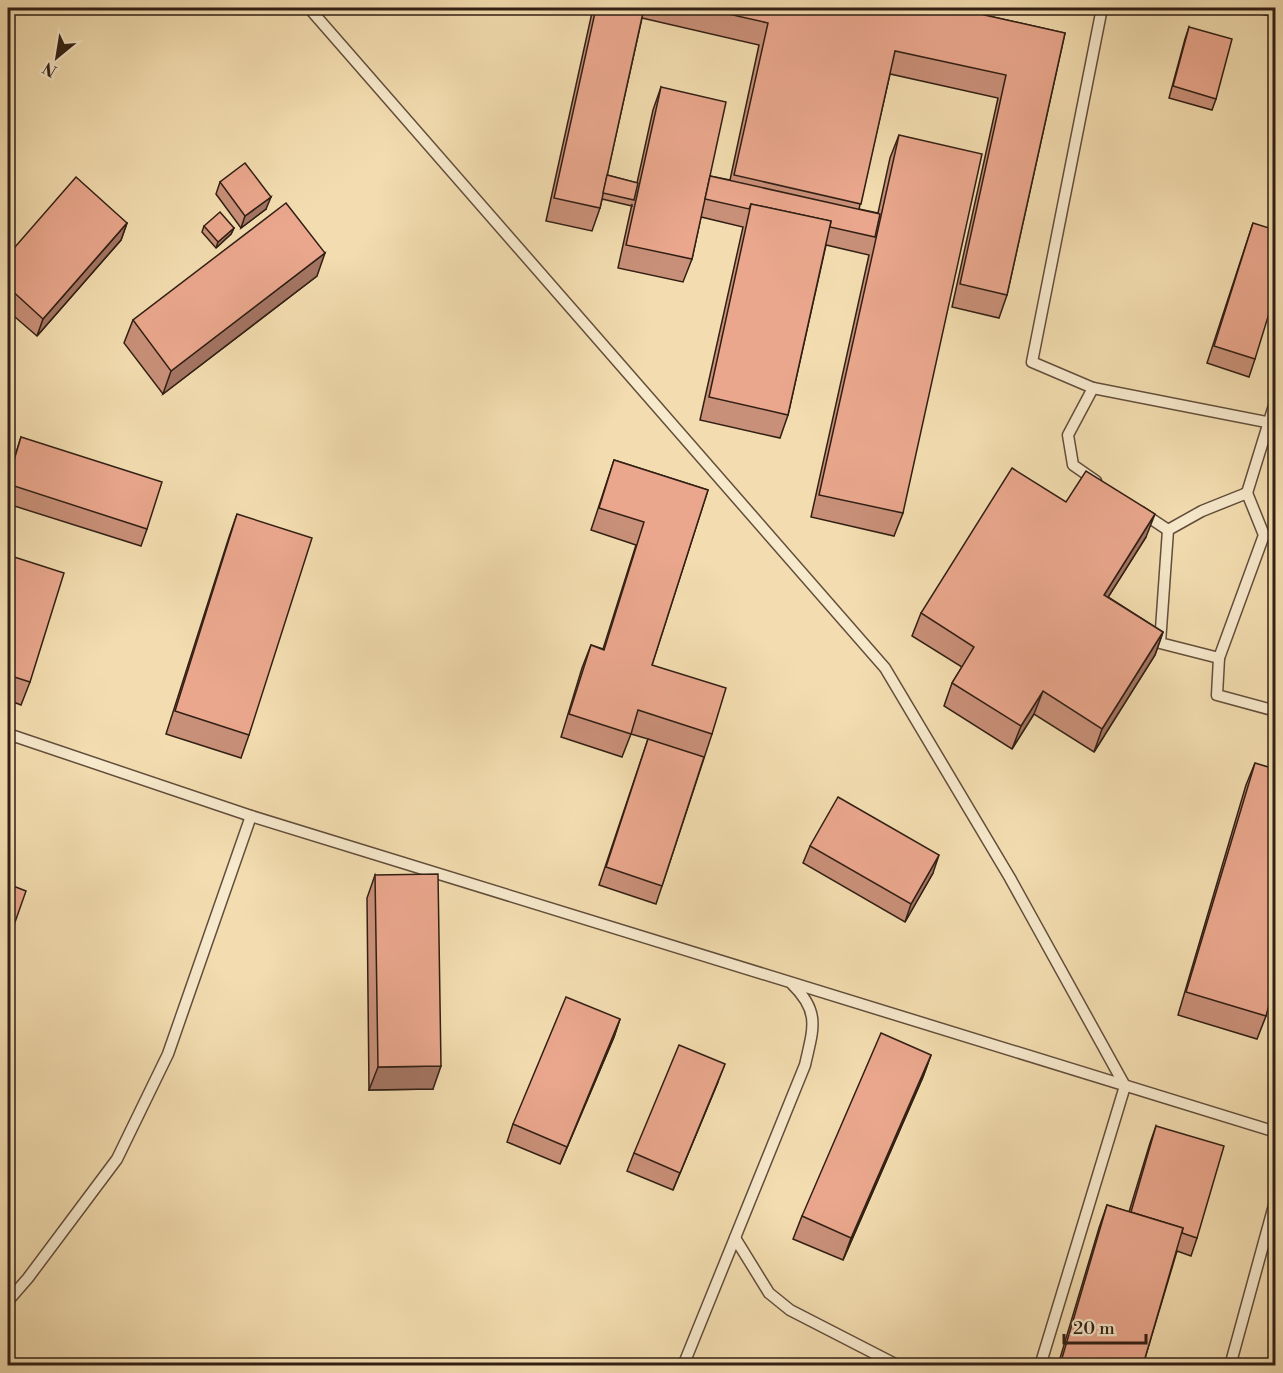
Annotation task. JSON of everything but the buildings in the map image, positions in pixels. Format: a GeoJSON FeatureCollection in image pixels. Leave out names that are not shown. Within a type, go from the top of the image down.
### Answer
{"type":"FeatureCollection","features":[{"type":"Feature","properties":{"kind":"lane"},"geometry":{"type":"LineString","coordinates":[[309,8],[885,668],[1010,878],[1125,1086],[1040,1365]]}},
{"type":"Feature","properties":{"kind":"lane"},"geometry":{"type":"LineString","coordinates":[[1102,8],[1032,362],[1093,388],[1272,423]]}},
{"type":"Feature","properties":{"kind":"lane"},"geometry":{"type":"LineString","coordinates":[[1258,8],[1275,11]]}},
{"type":"Feature","properties":{"kind":"lane"},"geometry":{"type":"LineString","coordinates":[[1093,388],[1068,435],[1073,465],[1102,485]]}},
{"type":"Feature","properties":{"kind":"lane"},"geometry":{"type":"LineString","coordinates":[[1275,399],[1272,423],[1247,493],[1264,535],[1219,658],[1217,695],[1275,711]]}},
{"type":"Feature","properties":{"kind":"lane"},"geometry":{"type":"LineString","coordinates":[[1168,530],[1202,511],[1247,493]]}},
{"type":"Feature","properties":{"kind":"lane"},"geometry":{"type":"LineString","coordinates":[[1130,504],[1168,530]]}},
{"type":"Feature","properties":{"kind":"lane"},"geometry":{"type":"LineString","coordinates":[[1168,530],[1160,643],[1219,658]]}},
{"type":"Feature","properties":{"kind":"lane"},"geometry":{"type":"LineString","coordinates":[[8,734],[251,816],[1275,1132]]}},
{"type":"Feature","properties":{"kind":"lane"},"geometry":{"type":"LineString","coordinates":[[8,1301],[28,1278],[117,1159],[168,1054],[251,816]]}},
{"type":"Feature","properties":{"kind":"lane"},"geometry":{"type":"LineString","coordinates":[[683,1365],[805,1065],[813,1026],[808,999],[790,982]]}},
{"type":"Feature","properties":{"kind":"lane"},"geometry":{"type":"LineString","coordinates":[[1230,1365],[1275,1198]]}},
{"type":"Feature","properties":{"kind":"lane"},"geometry":{"type":"LineString","coordinates":[[735,1238],[769,1293],[790,1310],[899,1365]]}}]}
